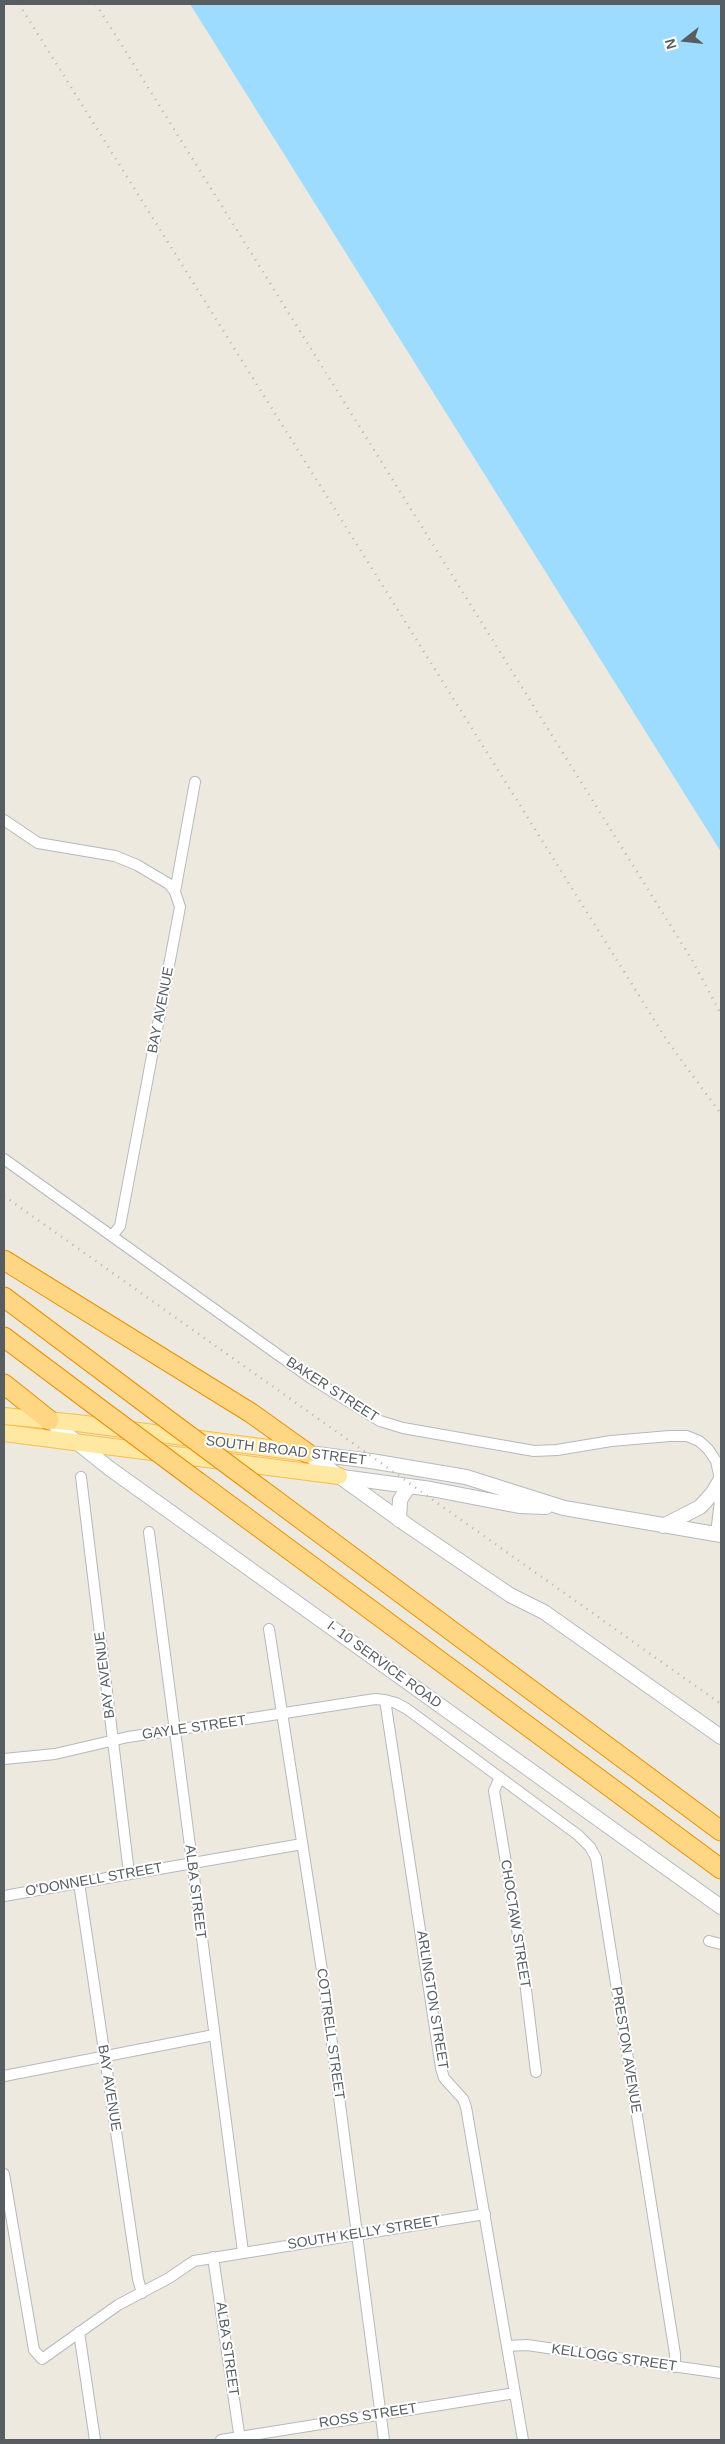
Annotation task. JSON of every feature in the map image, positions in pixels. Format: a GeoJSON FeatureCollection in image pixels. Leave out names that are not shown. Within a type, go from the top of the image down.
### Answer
{"type":"FeatureCollection","features":[{"type":"Feature","properties":{"kind":"highway"},"geometry":{"type":"LineString","coordinates":[[4,1260],[251,1413],[307,1453]]}},
{"type":"Feature","properties":{"kind":"highway"},"geometry":{"type":"LineString","coordinates":[[4,1297],[721,1831]]}},
{"type":"Feature","properties":{"kind":"highway"},"geometry":{"type":"LineString","coordinates":[[4,1337],[721,1869]]}},
{"type":"Feature","properties":{"kind":"highway"},"geometry":{"type":"LineString","coordinates":[[4,1384],[49,1420]]}},
{"type":"Feature","properties":{"kind":"main road","name":"SOUTH BROAD STREET"},"geometry":{"type":"LineString","coordinates":[[4,1416],[49,1420],[371,1461],[466,1477],[564,1508],[719,1535]]}},
{"type":"Feature","properties":{"kind":"main road","name":"I- 10 SERVICE ROAD"},"geometry":{"type":"LineString","coordinates":[[49,1420],[721,1908]]}},
{"type":"Feature","properties":{"kind":"main road","name":"SOUTH BROAD STREET"},"geometry":{"type":"LineString","coordinates":[[4,1433],[339,1476],[409,1486],[519,1506],[564,1508]]}},
{"type":"Feature","properties":{"kind":"main road"},"geometry":{"type":"LineString","coordinates":[[307,1453],[399,1520],[510,1596],[544,1612],[721,1737]]}},
{"type":"Feature","properties":{"kind":"main road"},"geometry":{"type":"LineString","coordinates":[[663,1526],[700,1507],[712,1494],[721,1479]]}},
{"type":"Feature","properties":{"kind":"main road"},"geometry":{"type":"LineString","coordinates":[[399,1520],[400,1500],[409,1486]]}},
{"type":"Feature","properties":{"kind":"street","name":"BAY AVENUE"},"geometry":{"type":"LineString","coordinates":[[112,1236],[120,1226],[122,1217],[180,907],[175,892],[195,782]]}},
{"type":"Feature","properties":{"kind":"street"},"geometry":{"type":"LineString","coordinates":[[4,820],[38,843],[115,856],[137,865],[169,884],[175,892]]}},
{"type":"Feature","properties":{"kind":"street","name":"BAKER STREET"},"geometry":{"type":"LineString","coordinates":[[4,1159],[312,1379],[380,1421],[403,1428],[534,1450],[670,1436],[687,1436],[708,1449],[716,1461],[721,1485]]}},
{"type":"Feature","properties":{"kind":"street","name":"BAY AVENUE"},"geometry":{"type":"LineString","coordinates":[[81,1478],[129,1873]]}},
{"type":"Feature","properties":{"kind":"street"},"geometry":{"type":"LineString","coordinates":[[719,1535],[721,1492]]}},
{"type":"Feature","properties":{"kind":"street","name":"ALBA STREET"},"geometry":{"type":"LineString","coordinates":[[148,1532],[243,2252]]}},
{"type":"Feature","properties":{"kind":"street","name":"COTTRELL STREET"},"geometry":{"type":"LineString","coordinates":[[269,1629],[325,1990],[384,2440]]}},
{"type":"Feature","properties":{"kind":"street","name":"GAYLE STREET"},"geometry":{"type":"LineString","coordinates":[[4,1759],[55,1754],[175,1730],[375,1699],[385,1700]]}},
{"type":"Feature","properties":{"kind":"street","name":"PRESTON AVENUE"},"geometry":{"type":"LineString","coordinates":[[385,1700],[396,1703],[407,1710],[578,1835],[590,1846],[596,1858],[675,2354],[675,2367]]}},
{"type":"Feature","properties":{"kind":"street","name":"ARLINGTON STREET"},"geometry":{"type":"LineString","coordinates":[[385,1700],[441,2068],[444,2078],[463,2099],[466,2107],[523,2440]]}},
{"type":"Feature","properties":{"kind":"street","name":"CHOCTAW STREET"},"geometry":{"type":"LineString","coordinates":[[500,1778],[494,1791],[523,1965],[536,2072]]}},
{"type":"Feature","properties":{"kind":"street","name":"O'DONNELL STREET"},"geometry":{"type":"LineString","coordinates":[[4,1896],[302,1844]]}},
{"type":"Feature","properties":{"kind":"street","name":"BAY AVENUE"},"geometry":{"type":"LineString","coordinates":[[78,1882],[138,2279],[142,2293]]}},
{"type":"Feature","properties":{"kind":"street"},"geometry":{"type":"LineString","coordinates":[[709,1941],[721,1944]]}},
{"type":"Feature","properties":{"kind":"street"},"geometry":{"type":"LineString","coordinates":[[4,2076],[214,2034]]}},
{"type":"Feature","properties":{"kind":"street","name":"SOUTH KELLY STREET"},"geometry":{"type":"LineString","coordinates":[[4,2174],[34,2350],[42,2358],[118,2305],[142,2293],[194,2261],[356,2233],[485,2214]]}},
{"type":"Feature","properties":{"kind":"street","name":"ALBA STREET"},"geometry":{"type":"LineString","coordinates":[[214,2257],[240,2439]]}},
{"type":"Feature","properties":{"kind":"street"},"geometry":{"type":"LineString","coordinates":[[79,2332],[95,2440]]}},
{"type":"Feature","properties":{"kind":"street","name":"KELLOGG STREET"},"geometry":{"type":"LineString","coordinates":[[507,2346],[527,2345],[721,2374]]}},
{"type":"Feature","properties":{"kind":"street","name":"ROSS STREET"},"geometry":{"type":"LineString","coordinates":[[221,2440],[240,2439],[380,2414],[515,2393]]}},
{"type":"Feature","properties":{"kind":"water"},"geometry":{"type":"Polygon","coordinates":[[[190,4],[721,4],[721,852],[190,4]]]}},
{"type":"Feature","properties":{"kind":"railway"},"geometry":{"type":"LineString","coordinates":[[19,4],[668,1042],[721,1114]]}},
{"type":"Feature","properties":{"kind":"railway"},"geometry":{"type":"LineString","coordinates":[[96,4],[692,960],[721,1014]]}},
{"type":"Feature","properties":{"kind":"railway"},"geometry":{"type":"LineString","coordinates":[[4,1196],[721,1704]]}}]}
